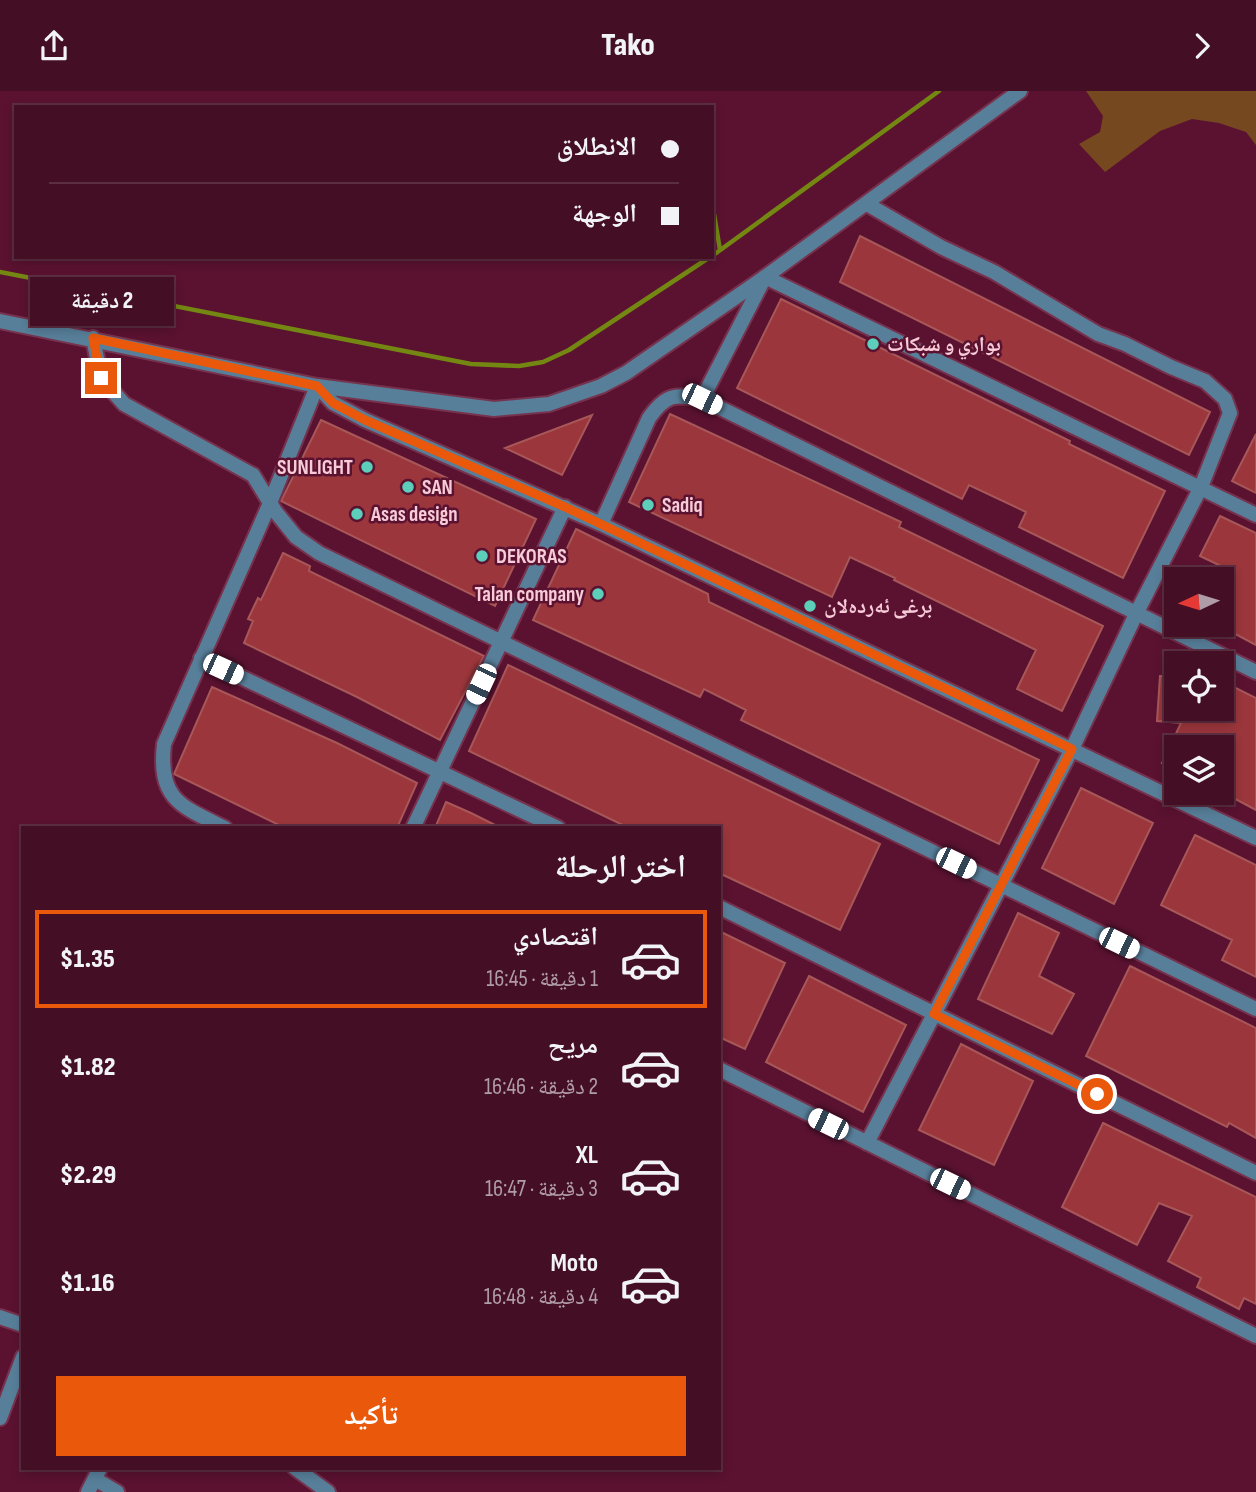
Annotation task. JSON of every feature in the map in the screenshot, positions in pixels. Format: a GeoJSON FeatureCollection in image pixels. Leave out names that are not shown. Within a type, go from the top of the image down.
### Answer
{"type":"FeatureCollection","features":[{"type":"Feature","properties":{"kind":"street"},"geometry":{"type":"LineString","coordinates":[[0,321],[317,386],[494,409],[549,404],[601,386],[626,373],[867,204],[1020,91]]}},
{"type":"Feature","properties":{"kind":"street"},"geometry":{"type":"LineString","coordinates":[[867,204],[941,247],[994,272],[1098,334],[1205,381],[1225,399],[1230,413],[1201,487],[1137,612],[1072,749],[867,1143]]}},
{"type":"Feature","properties":{"kind":"street"},"geometry":{"type":"LineString","coordinates":[[702,399],[765,277]]}},
{"type":"Feature","properties":{"kind":"street"},"geometry":{"type":"LineString","coordinates":[[765,277],[1256,516]]}},
{"type":"Feature","properties":{"kind":"street"},"geometry":{"type":"LineString","coordinates":[[93,338],[101,378],[124,404],[253,475],[296,537],[319,553],[1256,1009]]}},
{"type":"Feature","properties":{"kind":"street"},"geometry":{"type":"LineString","coordinates":[[221,826],[188,810],[166,787],[162,765],[164,744],[270,503],[317,386]]}},
{"type":"Feature","properties":{"kind":"street"},"geometry":{"type":"LineString","coordinates":[[317,386],[333,403],[365,420],[565,507],[1256,838]]}},
{"type":"Feature","properties":{"kind":"street"},"geometry":{"type":"LineString","coordinates":[[601,524],[649,418],[658,405],[670,397],[681,395],[702,399],[1256,672]]}},
{"type":"Feature","properties":{"kind":"street"},"geometry":{"type":"LineString","coordinates":[[414,826],[565,507]]}},
{"type":"Feature","properties":{"kind":"street"},"geometry":{"type":"LineString","coordinates":[[201,658],[554,826]]}},
{"type":"Feature","properties":{"kind":"street"},"geometry":{"type":"LineString","coordinates":[[721,908],[1256,1173]]}},
{"type":"Feature","properties":{"kind":"street"},"geometry":{"type":"LineString","coordinates":[[721,1070],[1256,1336]]}},
{"type":"Feature","properties":{"kind":"street"},"geometry":{"type":"LineString","coordinates":[[0,1317],[21,1324]]}},
{"type":"Feature","properties":{"kind":"street"},"geometry":{"type":"LineString","coordinates":[[0,1418],[21,1362]]}},
{"type":"Feature","properties":{"kind":"street"},"geometry":{"type":"LineString","coordinates":[[298,1470],[328,1492]]}},
{"type":"Feature","properties":{"kind":"street"},"geometry":{"type":"LineString","coordinates":[[94,1480],[117,1492]]}},
{"type":"Feature","properties":{"kind":"shaded area"},"geometry":{"type":"Polygon","coordinates":[[[1086,91],[1256,91],[1256,145],[1246,132],[1219,123],[1192,119],[1160,131],[1105,172],[1079,144],[1100,132],[1103,116],[1086,91]]]}},
{"type":"Feature","properties":{"kind":"building"},"geometry":{"type":"Polygon","coordinates":[[[860,236],[1210,412],[1189,455],[840,282],[860,236]]]}},
{"type":"Feature","properties":{"kind":"building"},"geometry":{"type":"Polygon","coordinates":[[[781,299],[1070,441],[1069,444],[1165,491],[1123,578],[1019,527],[1026,512],[969,485],[962,499],[737,388],[781,299]]]}},
{"type":"Feature","properties":{"kind":"building"},"geometry":{"type":"Polygon","coordinates":[[[670,414],[901,522],[899,527],[1103,626],[1062,711],[1017,689],[1036,650],[894,580],[895,578],[850,557],[832,597],[629,502],[670,414]]]}},
{"type":"Feature","properties":{"kind":"building"},"geometry":{"type":"Polygon","coordinates":[[[592,415],[562,475],[505,448],[592,415]]]}},
{"type":"Feature","properties":{"kind":"building"},"geometry":{"type":"Polygon","coordinates":[[[321,420],[536,519],[495,606],[281,501],[321,420]]]}},
{"type":"Feature","properties":{"kind":"building"},"geometry":{"type":"Polygon","coordinates":[[[1256,434],[1256,493],[1232,481],[1256,434]]]}},
{"type":"Feature","properties":{"kind":"building"},"geometry":{"type":"Polygon","coordinates":[[[1220,516],[1256,533],[1256,645],[1234,633],[1234,567],[1220,567],[1200,556],[1220,516]]]}},
{"type":"Feature","properties":{"kind":"building"},"geometry":{"type":"Polygon","coordinates":[[[576,529],[708,594],[709,602],[1039,760],[999,844],[741,720],[746,710],[704,689],[700,697],[533,620],[576,529]]]}},
{"type":"Feature","properties":{"kind":"building"},"geometry":{"type":"Polygon","coordinates":[[[283,553],[310,566],[309,571],[484,656],[440,740],[244,643],[253,621],[248,619],[258,598],[261,600],[283,553]]]}},
{"type":"Feature","properties":{"kind":"building"},"geometry":{"type":"Polygon","coordinates":[[[508,665],[880,844],[840,930],[721,874],[721,826],[625,826],[469,751],[508,665]]]}},
{"type":"Feature","properties":{"kind":"building"},"geometry":{"type":"Polygon","coordinates":[[[1160,676],[1164,676],[1164,721],[1234,721],[1234,687],[1256,698],[1256,810],[1234,798],[1234,735],[1175,735],[1181,723],[1157,721],[1160,676]]]}},
{"type":"Feature","properties":{"kind":"building"},"geometry":{"type":"Polygon","coordinates":[[[212,687],[337,743],[417,783],[398,826],[281,826],[174,774],[212,687]]]}},
{"type":"Feature","properties":{"kind":"building"},"geometry":{"type":"Polygon","coordinates":[[[1081,788],[1153,823],[1114,904],[1042,868],[1081,788]]]}},
{"type":"Feature","properties":{"kind":"building"},"geometry":{"type":"Polygon","coordinates":[[[446,802],[497,826],[436,826],[446,802]]]}},
{"type":"Feature","properties":{"kind":"building"},"geometry":{"type":"Polygon","coordinates":[[[1195,835],[1256,865],[1256,977],[1222,960],[1232,940],[1161,905],[1195,835]]]}},
{"type":"Feature","properties":{"kind":"building"},"geometry":{"type":"Polygon","coordinates":[[[1018,913],[1059,933],[1039,976],[1074,994],[1052,1034],[978,999],[1018,913]]]}},
{"type":"Feature","properties":{"kind":"building"},"geometry":{"type":"Polygon","coordinates":[[[721,932],[785,963],[745,1049],[721,1038],[721,932]]]}},
{"type":"Feature","properties":{"kind":"building"},"geometry":{"type":"Polygon","coordinates":[[[1130,966],[1256,1028],[1256,1138],[1229,1123],[1227,1127],[1086,1056],[1130,966]]]}},
{"type":"Feature","properties":{"kind":"building"},"geometry":{"type":"Polygon","coordinates":[[[809,976],[906,1025],[863,1112],[766,1062],[809,976]]]}},
{"type":"Feature","properties":{"kind":"building"},"geometry":{"type":"Polygon","coordinates":[[[961,1044],[1033,1081],[994,1165],[919,1130],[961,1044]]]}},
{"type":"Feature","properties":{"kind":"building"},"geometry":{"type":"Polygon","coordinates":[[[1103,1123],[1256,1197],[1256,1304],[1244,1298],[1239,1309],[1197,1287],[1201,1278],[1168,1261],[1192,1216],[1159,1203],[1137,1245],[1062,1207],[1103,1123]]]}},
{"type":"Feature","properties":{"kind":"waterway"},"geometry":{"type":"LineString","coordinates":[[714,255],[939,91]]}},
{"type":"Feature","properties":{"kind":"waterway"},"geometry":{"type":"LineString","coordinates":[[714,214],[720,250]]}},
{"type":"Feature","properties":{"kind":"waterway"},"geometry":{"type":"LineString","coordinates":[[0,272],[471,364],[519,366],[543,362],[569,350],[707,259]]}},
{"type":"Feature","properties":{"kind":"place","name":"بواري و شبكات"},"geometry":{"type":"Point","coordinates":[873,344]}},
{"type":"Feature","properties":{"kind":"place","name":"SUNLIGHT"},"geometry":{"type":"Point","coordinates":[367,467]}},
{"type":"Feature","properties":{"kind":"place","name":"SAN"},"geometry":{"type":"Point","coordinates":[408,487]}},
{"type":"Feature","properties":{"kind":"place","name":"Sadiq"},"geometry":{"type":"Point","coordinates":[648,505]}},
{"type":"Feature","properties":{"kind":"place","name":"Asas design"},"geometry":{"type":"Point","coordinates":[357,514]}},
{"type":"Feature","properties":{"kind":"place","name":"DEKORAS"},"geometry":{"type":"Point","coordinates":[482,556]}},
{"type":"Feature","properties":{"kind":"place","name":"Talan company"},"geometry":{"type":"Point","coordinates":[598,594]}},
{"type":"Feature","properties":{"kind":"place","name":"برغی ئەردەلان"},"geometry":{"type":"Point","coordinates":[810,606]}},
{"type":"Feature","properties":{"kind":"route"},"geometry":{"type":"LineString","coordinates":[[101,378],[93,338],[317,386],[333,403],[365,420],[565,507],[1072,749],[934,1014],[1097,1094]]}}]}
